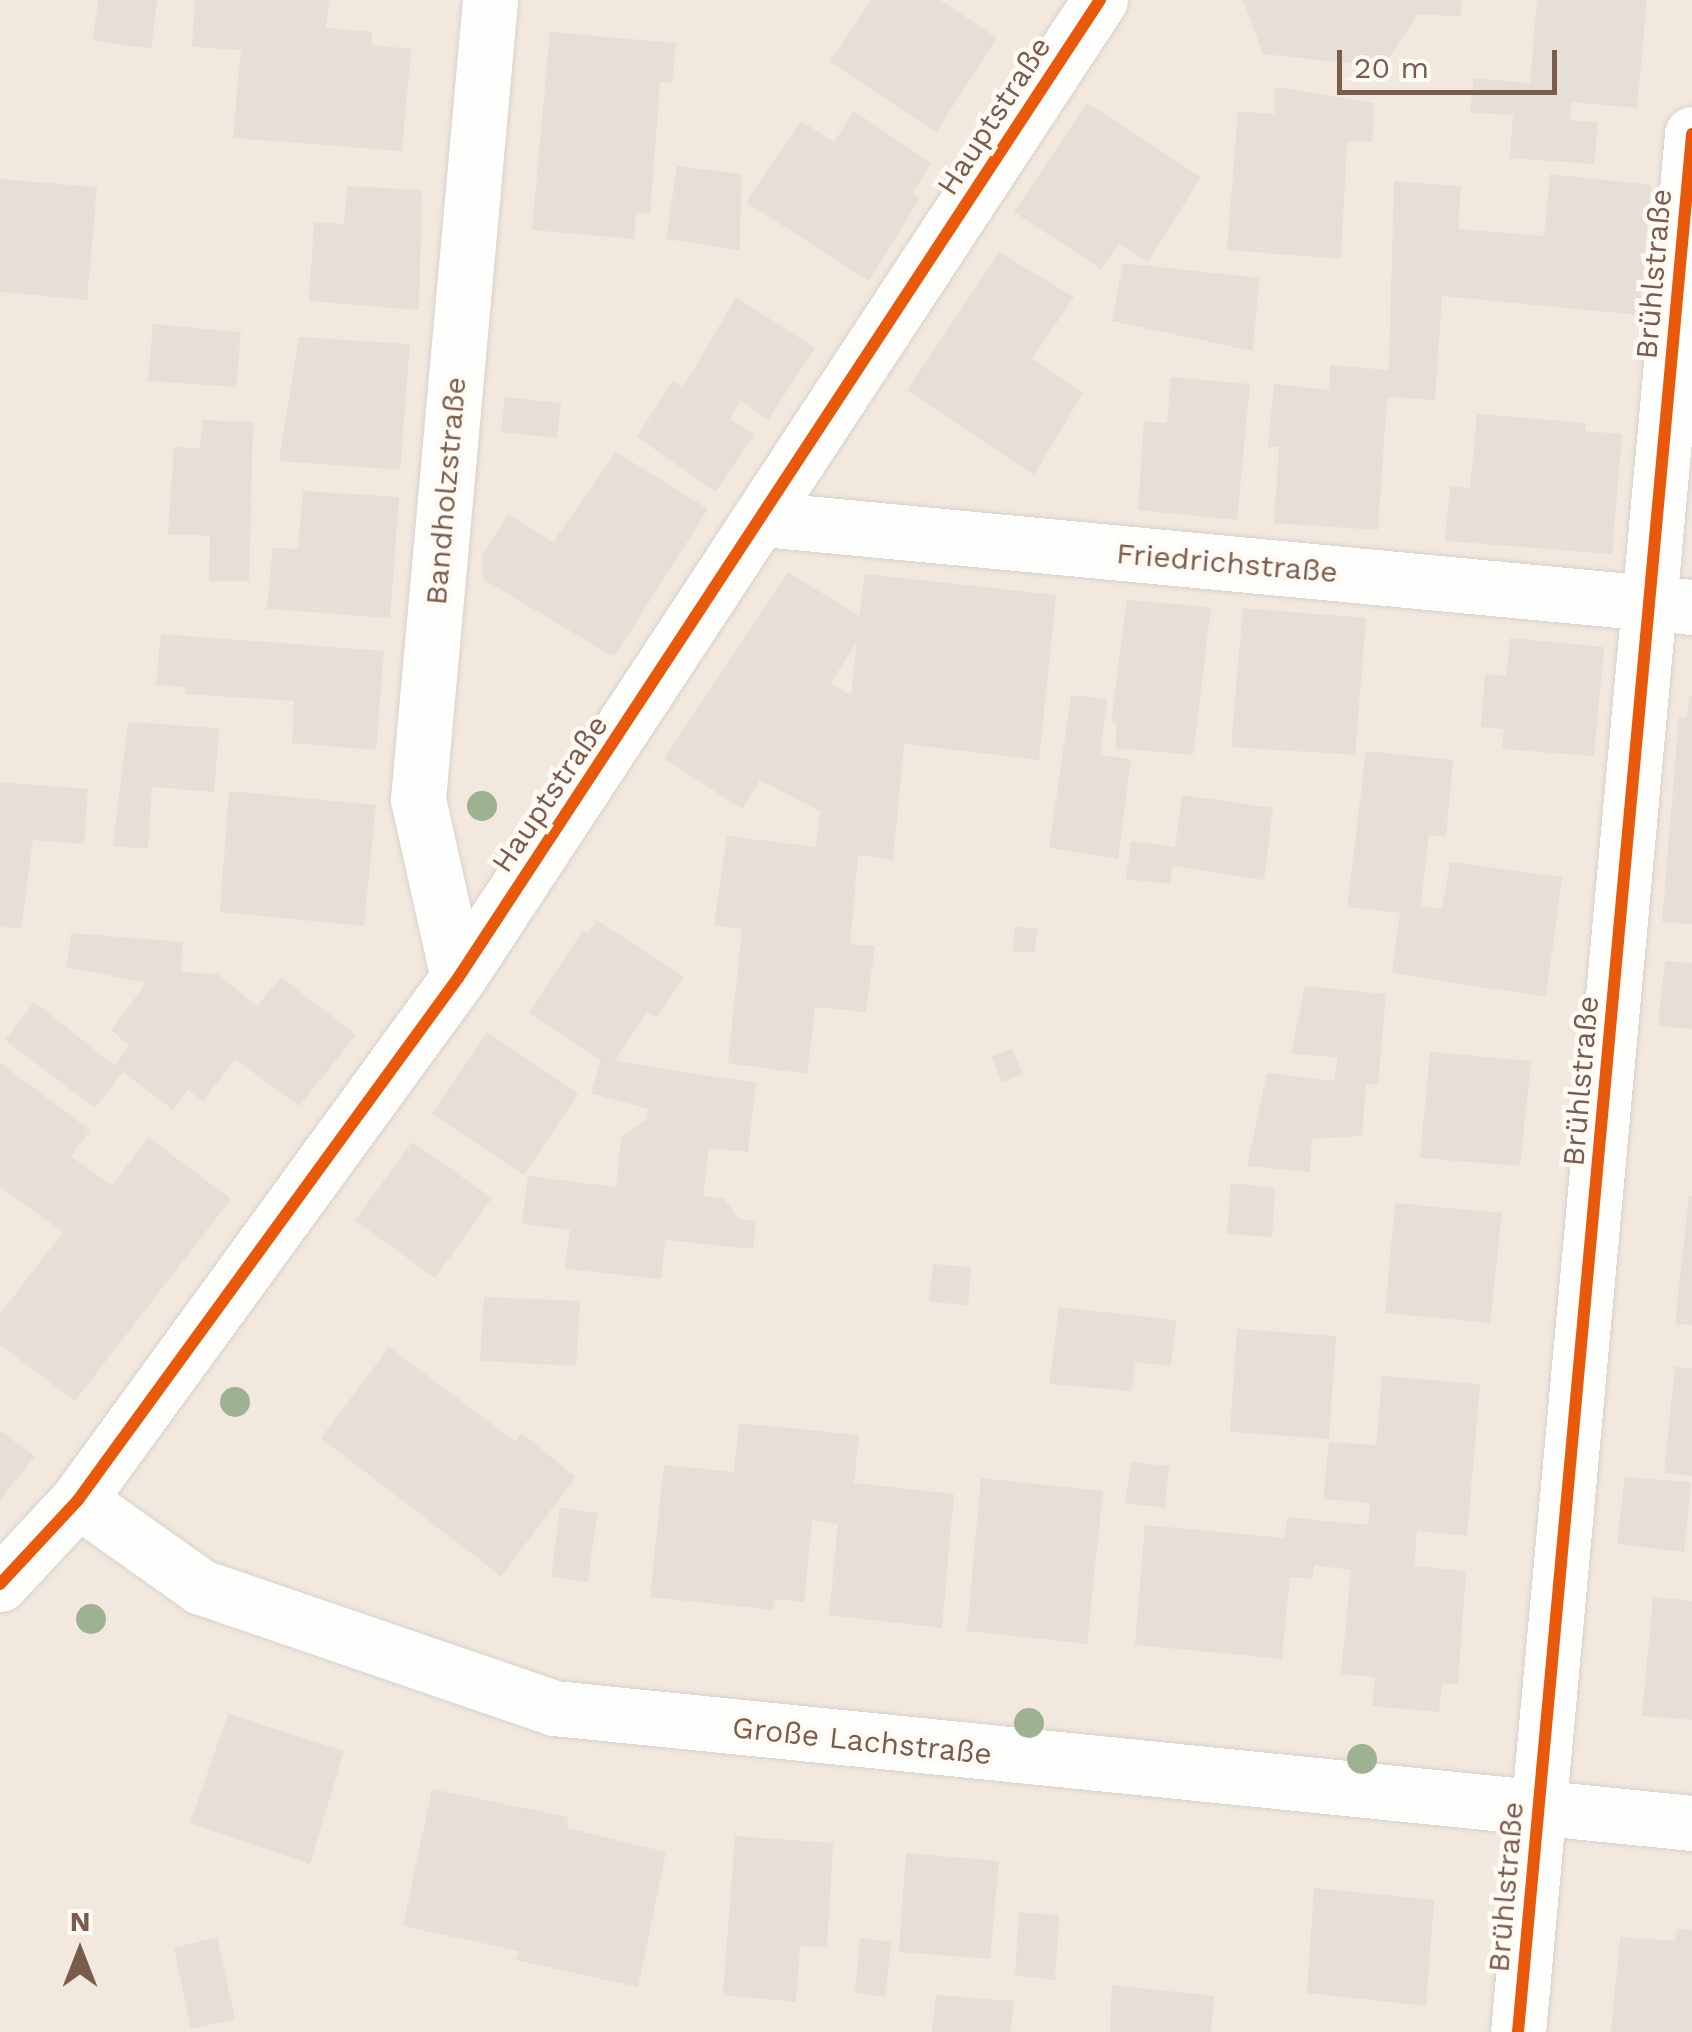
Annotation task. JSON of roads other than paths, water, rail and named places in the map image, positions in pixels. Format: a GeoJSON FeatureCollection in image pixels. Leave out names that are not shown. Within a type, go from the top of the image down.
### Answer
{"type":"FeatureCollection","features":[{"type":"Feature","properties":{"kind":"street","name":"Bandholzstraße"},"geometry":{"type":"LineString","coordinates":[[458,978],[418,799],[490,0]]}},
{"type":"Feature","properties":{"kind":"street","name":"Hauptstraße"},"geometry":{"type":"LineString","coordinates":[[0,1584],[78,1500],[458,978],[763,519],[1100,0]]}},
{"type":"Feature","properties":{"kind":"street","name":"Brühlstraße"},"geometry":{"type":"LineString","coordinates":[[1518,2032],[1671,605],[1692,134]]}},
{"type":"Feature","properties":{"kind":"street","name":"Friedrichstraße"},"geometry":{"type":"LineString","coordinates":[[763,519],[1671,605]]}},
{"type":"Feature","properties":{"kind":"street","name":"Große Lachstraße"},"geometry":{"type":"LineString","coordinates":[[78,1500],[200,1587],[554,1708],[1692,1823]]}}]}
